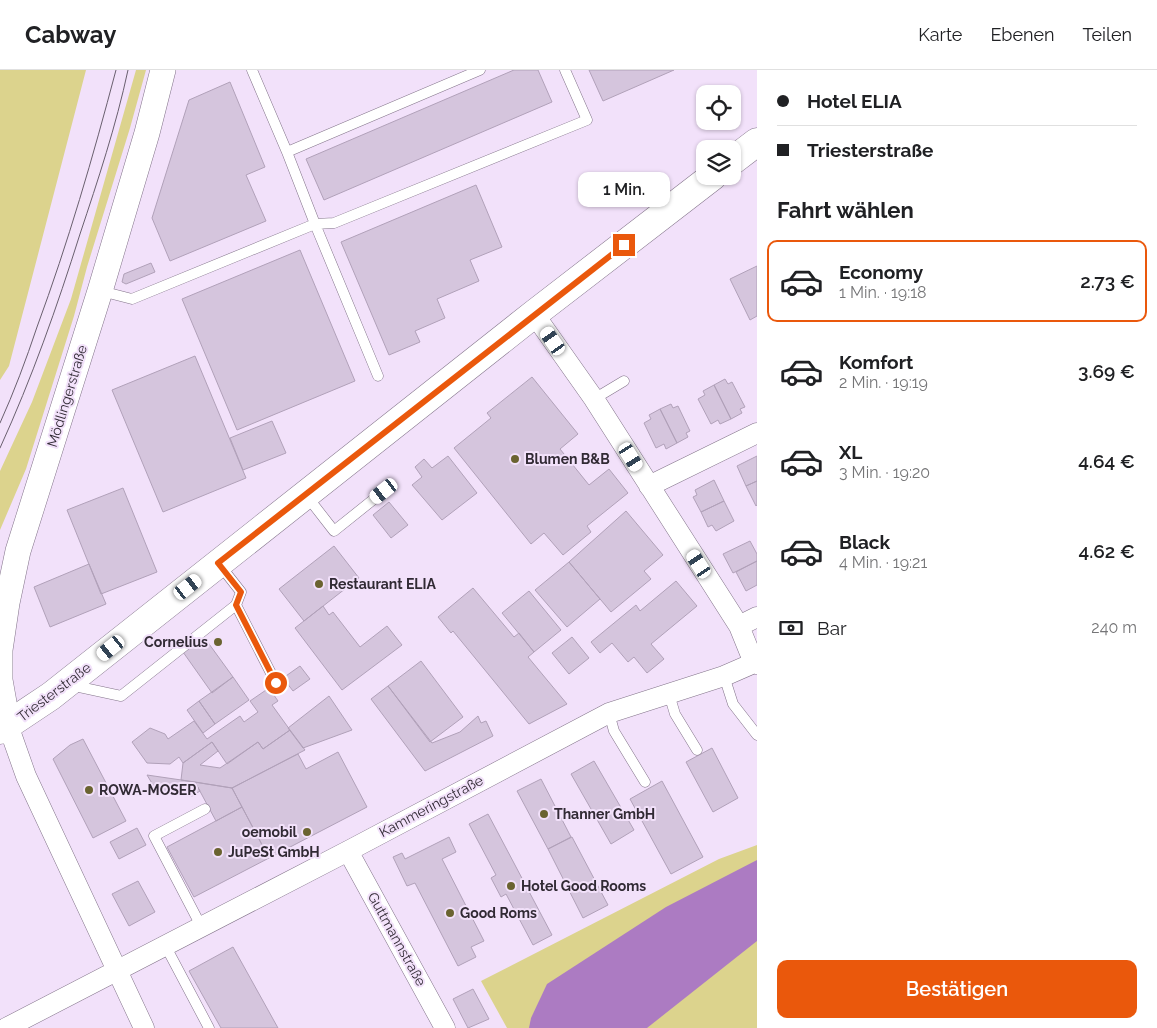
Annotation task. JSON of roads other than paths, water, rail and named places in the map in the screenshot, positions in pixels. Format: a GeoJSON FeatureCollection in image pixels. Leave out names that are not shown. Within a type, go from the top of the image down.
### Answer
{"type":"FeatureCollection","features":[{"type":"Feature","properties":{"kind":"main road"},"geometry":{"type":"LineString","coordinates":[[741,154],[757,142]]}},
{"type":"Feature","properties":{"kind":"main road","name":"Triesterstraße"},"geometry":{"type":"LineString","coordinates":[[4,728],[66,684],[534,314],[701,185]]}},
{"type":"Feature","properties":{"kind":"street","name":"Mödlingerstraße"},"geometry":{"type":"LineString","coordinates":[[4,728],[0,680],[0,650],[7,603],[18,551],[100,290],[147,133],[163,70]]}},
{"type":"Feature","properties":{"kind":"street","name":"Kammeringstraße"},"geometry":{"type":"LineString","coordinates":[[6,1028],[609,713],[724,676],[756,663],[739,626],[594,399],[534,314]]}},
{"type":"Feature","properties":{"kind":"street"},"geometry":{"type":"LineString","coordinates":[[649,486],[757,433]]}},
{"type":"Feature","properties":{"kind":"street"},"geometry":{"type":"LineString","coordinates":[[739,626],[757,617]]}},
{"type":"Feature","properties":{"kind":"street"},"geometry":{"type":"LineString","coordinates":[[4,728],[144,1028]]}},
{"type":"Feature","properties":{"kind":"street","name":"Guttmannstraße"},"geometry":{"type":"LineString","coordinates":[[348,851],[445,1028]]}},
{"type":"Feature","properties":{"kind":"lane"},"geometry":{"type":"LineString","coordinates":[[252,70],[378,376]]}},
{"type":"Feature","properties":{"kind":"lane"},"geometry":{"type":"LineString","coordinates":[[287,152],[480,70]]}},
{"type":"Feature","properties":{"kind":"lane"},"geometry":{"type":"LineString","coordinates":[[100,290],[132,299],[315,224],[334,223],[587,120],[565,70]]}},
{"type":"Feature","properties":{"kind":"lane"},"geometry":{"type":"LineString","coordinates":[[594,399],[624,381]]}},
{"type":"Feature","properties":{"kind":"lane"},"geometry":{"type":"LineString","coordinates":[[306,494],[334,531],[384,491]]}},
{"type":"Feature","properties":{"kind":"lane"},"geometry":{"type":"LineString","coordinates":[[66,684],[121,696],[236,605],[241,592],[218,563]]}},
{"type":"Feature","properties":{"kind":"lane"},"geometry":{"type":"LineString","coordinates":[[236,605],[276,683]]}},
{"type":"Feature","properties":{"kind":"lane"},"geometry":{"type":"LineString","coordinates":[[724,676],[733,704],[757,735]]}},
{"type":"Feature","properties":{"kind":"lane"},"geometry":{"type":"LineString","coordinates":[[669,694],[675,714],[697,750]]}},
{"type":"Feature","properties":{"kind":"lane"},"geometry":{"type":"LineString","coordinates":[[609,713],[614,731],[644,782]]}},
{"type":"Feature","properties":{"kind":"lane"},"geometry":{"type":"LineString","coordinates":[[201,926],[154,836],[205,809]]}},
{"type":"Feature","properties":{"kind":"lane"},"geometry":{"type":"LineString","coordinates":[[165,945],[209,1028]]}},
{"type":"Feature","properties":{"kind":"tram line"},"geometry":{"type":"LineString","coordinates":[[0,423],[24,364],[70,232],[116,70]]}},
{"type":"Feature","properties":{"kind":"tram line"},"geometry":{"type":"LineString","coordinates":[[0,448],[33,369],[62,288],[106,153],[128,70]]}},
{"type":"Feature","properties":{"kind":"place","name":"Blumen B&B"},"geometry":{"type":"Point","coordinates":[515,459]}},
{"type":"Feature","properties":{"kind":"place","name":"Restaurant ELIA"},"geometry":{"type":"Point","coordinates":[319,584]}},
{"type":"Feature","properties":{"kind":"place","name":"Cornelius"},"geometry":{"type":"Point","coordinates":[218,642]}},
{"type":"Feature","properties":{"kind":"place","name":"ROWA-MOSER"},"geometry":{"type":"Point","coordinates":[89,790]}},
{"type":"Feature","properties":{"kind":"place","name":"Thanner GmbH"},"geometry":{"type":"Point","coordinates":[544,814]}},
{"type":"Feature","properties":{"kind":"place","name":"oemobil"},"geometry":{"type":"Point","coordinates":[307,832]}},
{"type":"Feature","properties":{"kind":"place","name":"JuPeSt GmbH"},"geometry":{"type":"Point","coordinates":[218,852]}},
{"type":"Feature","properties":{"kind":"place","name":"Hotel Good Rooms"},"geometry":{"type":"Point","coordinates":[511,886]}},
{"type":"Feature","properties":{"kind":"place","name":"Good Roms"},"geometry":{"type":"Point","coordinates":[450,913]}}]}
